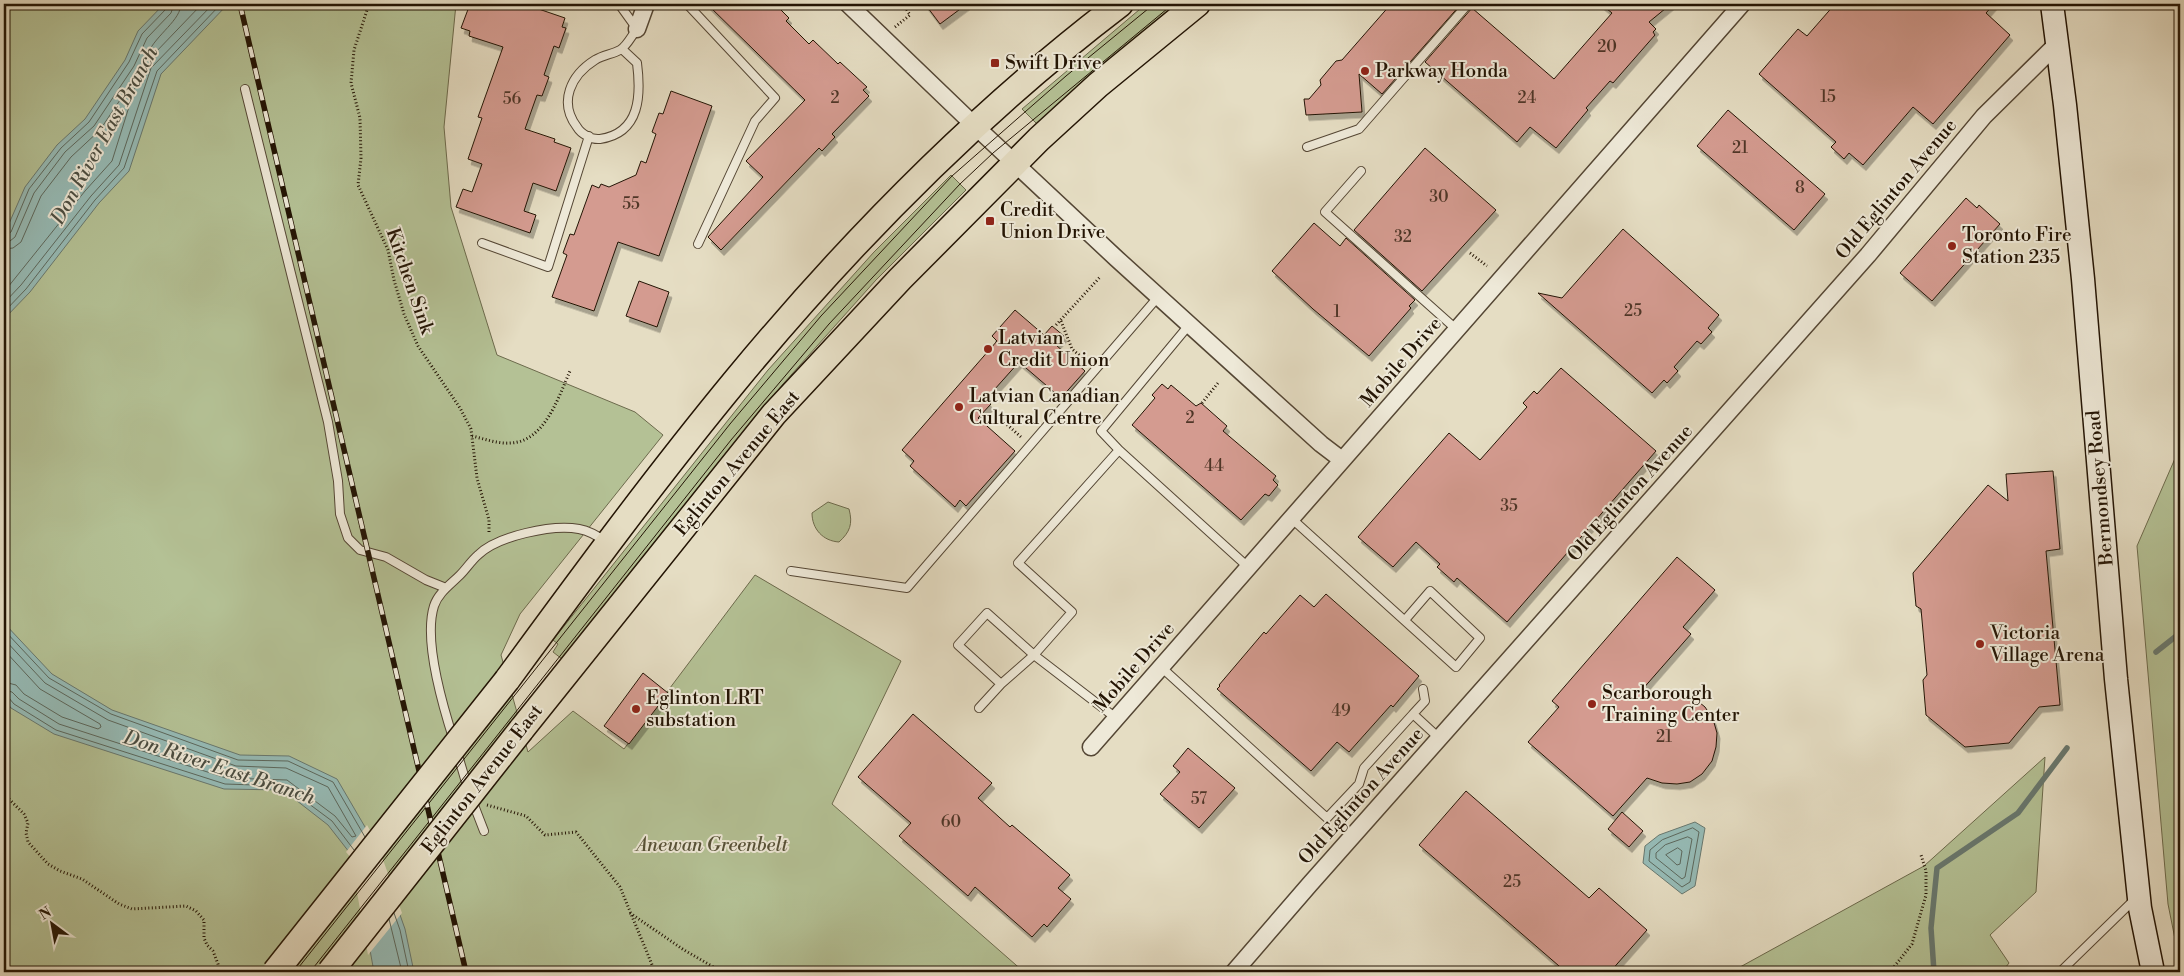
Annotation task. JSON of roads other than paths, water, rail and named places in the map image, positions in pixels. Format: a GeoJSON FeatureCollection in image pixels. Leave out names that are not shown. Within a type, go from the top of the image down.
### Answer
{"type":"FeatureCollection","features":[{"type":"Feature","properties":{"kind":"main road"},"geometry":{"type":"LineString","coordinates":[[275,972],[507,680],[608,543],[736,380],[815,288],[888,210],[975,126],[1095,23],[1120,4]]}},
{"type":"Feature","properties":{"kind":"main road","name":"Eglinton Avenue East"},"geometry":{"type":"LineString","coordinates":[[330,972],[774,414],[900,279],[1014,163],[1098,85],[1197,4]]}},
{"type":"Feature","properties":{"kind":"street"},"geometry":{"type":"LineString","coordinates":[[637,29],[646,4]]}},
{"type":"Feature","properties":{"kind":"street"},"geometry":{"type":"LineString","coordinates":[[848,4],[1014,163],[1158,297],[1321,444],[1342,460]]}},
{"type":"Feature","properties":{"kind":"street","name":"Mobile Drive"},"geometry":{"type":"LineString","coordinates":[[1091,747],[1742,4]]}},
{"type":"Feature","properties":{"kind":"street","name":"Bermondsey Road"},"geometry":{"type":"LineString","coordinates":[[2052,4],[2058,43],[2083,279],[2116,679],[2138,895],[2153,972]]}},
{"type":"Feature","properties":{"kind":"street","name":"Old Eglinton Avenue"},"geometry":{"type":"LineString","coordinates":[[1234,972],[1439,738],[1864,260],[1984,116],[2058,43]]}},
{"type":"Feature","properties":{"kind":"lane"},"geometry":{"type":"LineString","coordinates":[[619,4],[637,29],[622,49],[596,59],[576,78],[568,93],[566,104],[580,132],[598,139],[616,133],[632,118],[638,104],[640,88],[637,63],[622,49]]}},
{"type":"Feature","properties":{"kind":"lane"},"geometry":{"type":"LineString","coordinates":[[687,4],[775,98],[755,122],[698,244]]}},
{"type":"Feature","properties":{"kind":"lane"},"geometry":{"type":"LineString","coordinates":[[1307,146],[1359,129],[1468,4]]}},
{"type":"Feature","properties":{"kind":"lane"},"geometry":{"type":"LineString","coordinates":[[245,89],[328,422],[338,480],[340,514],[348,538],[360,550],[386,556],[426,580],[446,588]]}},
{"type":"Feature","properties":{"kind":"lane"},"geometry":{"type":"LineString","coordinates":[[482,243],[548,267],[589,136]]}},
{"type":"Feature","properties":{"kind":"lane"},"geometry":{"type":"LineString","coordinates":[[1361,171],[1325,212],[1456,329]]}},
{"type":"Feature","properties":{"kind":"lane"},"geometry":{"type":"LineString","coordinates":[[791,571],[907,588],[1158,297]]}},
{"type":"Feature","properties":{"kind":"lane"},"geometry":{"type":"LineString","coordinates":[[1189,325],[1101,431],[1119,450],[1248,567]]}},
{"type":"Feature","properties":{"kind":"lane"},"geometry":{"type":"LineString","coordinates":[[979,708],[1001,684],[1034,655],[1072,612],[1018,563],[1119,450]]}},
{"type":"Feature","properties":{"kind":"lane"},"geometry":{"type":"LineString","coordinates":[[1290,518],[1456,667],[1480,638],[1430,590],[1405,620]]}},
{"type":"Feature","properties":{"kind":"lane"},"geometry":{"type":"LineString","coordinates":[[484,830],[474,806],[445,712],[431,636],[434,606],[446,588],[479,554],[503,540],[533,531],[578,528],[591,532],[608,543]]}},
{"type":"Feature","properties":{"kind":"lane"},"geometry":{"type":"LineString","coordinates":[[1001,684],[958,645],[987,613],[1034,655],[1116,718]]}},
{"type":"Feature","properties":{"kind":"lane"},"geometry":{"type":"LineString","coordinates":[[1161,666],[1327,818],[1358,784],[1364,768],[1425,701],[1423,688]]}},
{"type":"Feature","properties":{"kind":"lane"},"geometry":{"type":"LineString","coordinates":[[1413,714],[1439,738]]}},
{"type":"Feature","properties":{"kind":"lane"},"geometry":{"type":"LineString","coordinates":[[2060,972],[2138,895]]}},
{"type":"Feature","properties":{"kind":"water","name":"Don River East Branch"},"geometry":{"type":"Polygon","coordinates":[[[164,4],[228,4],[161,74],[129,171],[99,203],[30,292],[4,319],[4,235],[25,187],[57,145],[85,119],[125,60],[138,31],[164,4]]]}},
{"type":"Feature","properties":{"kind":"water","name":"Don River East Branch"},"geometry":{"type":"Polygon","coordinates":[[[4,623],[52,674],[112,710],[240,755],[289,756],[337,779],[375,844],[405,929],[414,972],[374,972],[353,857],[328,825],[283,790],[224,789],[54,734],[11,708],[4,699],[4,623]]]}},
{"type":"Feature","properties":{"kind":"water"},"geometry":{"type":"Polygon","coordinates":[[[1695,822],[1705,828],[1695,886],[1682,894],[1643,863],[1645,846],[1659,835],[1695,822]]]}},
{"type":"Feature","properties":{"kind":"waterway"},"geometry":{"type":"LineString","coordinates":[[2156,652],[2180,633]]}},
{"type":"Feature","properties":{"kind":"waterway"},"geometry":{"type":"LineString","coordinates":[[1934,972],[1931,928],[1937,868],[2018,813],[2067,748]]}},
{"type":"Feature","properties":{"kind":"tram line"},"geometry":{"type":"LineString","coordinates":[[295,972],[730,424],[821,316],[952,176],[1066,76],[1154,4]]}},
{"type":"Feature","properties":{"kind":"tram line"},"geometry":{"type":"LineString","coordinates":[[310,972],[731,440],[829,324],[960,184],[993,153],[1173,4]]}},
{"type":"Feature","properties":{"kind":"railway"},"geometry":{"type":"LineString","coordinates":[[240,4],[466,972]]}},
{"type":"Feature","properties":{"kind":"place","name":"Swift Drive"},"geometry":{"type":"Point","coordinates":[995,63]}},
{"type":"Feature","properties":{"kind":"place","name":"Parkway Honda"},"geometry":{"type":"Point","coordinates":[1365,71]}},
{"type":"Feature","properties":{"kind":"place","name":"Credit Union Drive"},"geometry":{"type":"Point","coordinates":[990,221]}},
{"type":"Feature","properties":{"kind":"place","name":"Toronto Fire Station 235"},"geometry":{"type":"Point","coordinates":[1952,246]}},
{"type":"Feature","properties":{"kind":"place","name":"Latvian Credit Union"},"geometry":{"type":"Point","coordinates":[988,349]}},
{"type":"Feature","properties":{"kind":"place","name":"Latvian Canadian Cultural Centre"},"geometry":{"type":"Point","coordinates":[959,407]}},
{"type":"Feature","properties":{"kind":"place","name":"Victoria Village Arena"},"geometry":{"type":"Point","coordinates":[1980,644]}},
{"type":"Feature","properties":{"kind":"place","name":"Scarborough Training Center"},"geometry":{"type":"Point","coordinates":[1592,704]}},
{"type":"Feature","properties":{"kind":"place","name":"Eglinton LRT substation"},"geometry":{"type":"Point","coordinates":[636,709]}},
{"type":"Feature","properties":{"kind":"park label","name":"Anewan Greenbelt"},"geometry":{"type":"Point","coordinates":[712,845]}}]}
